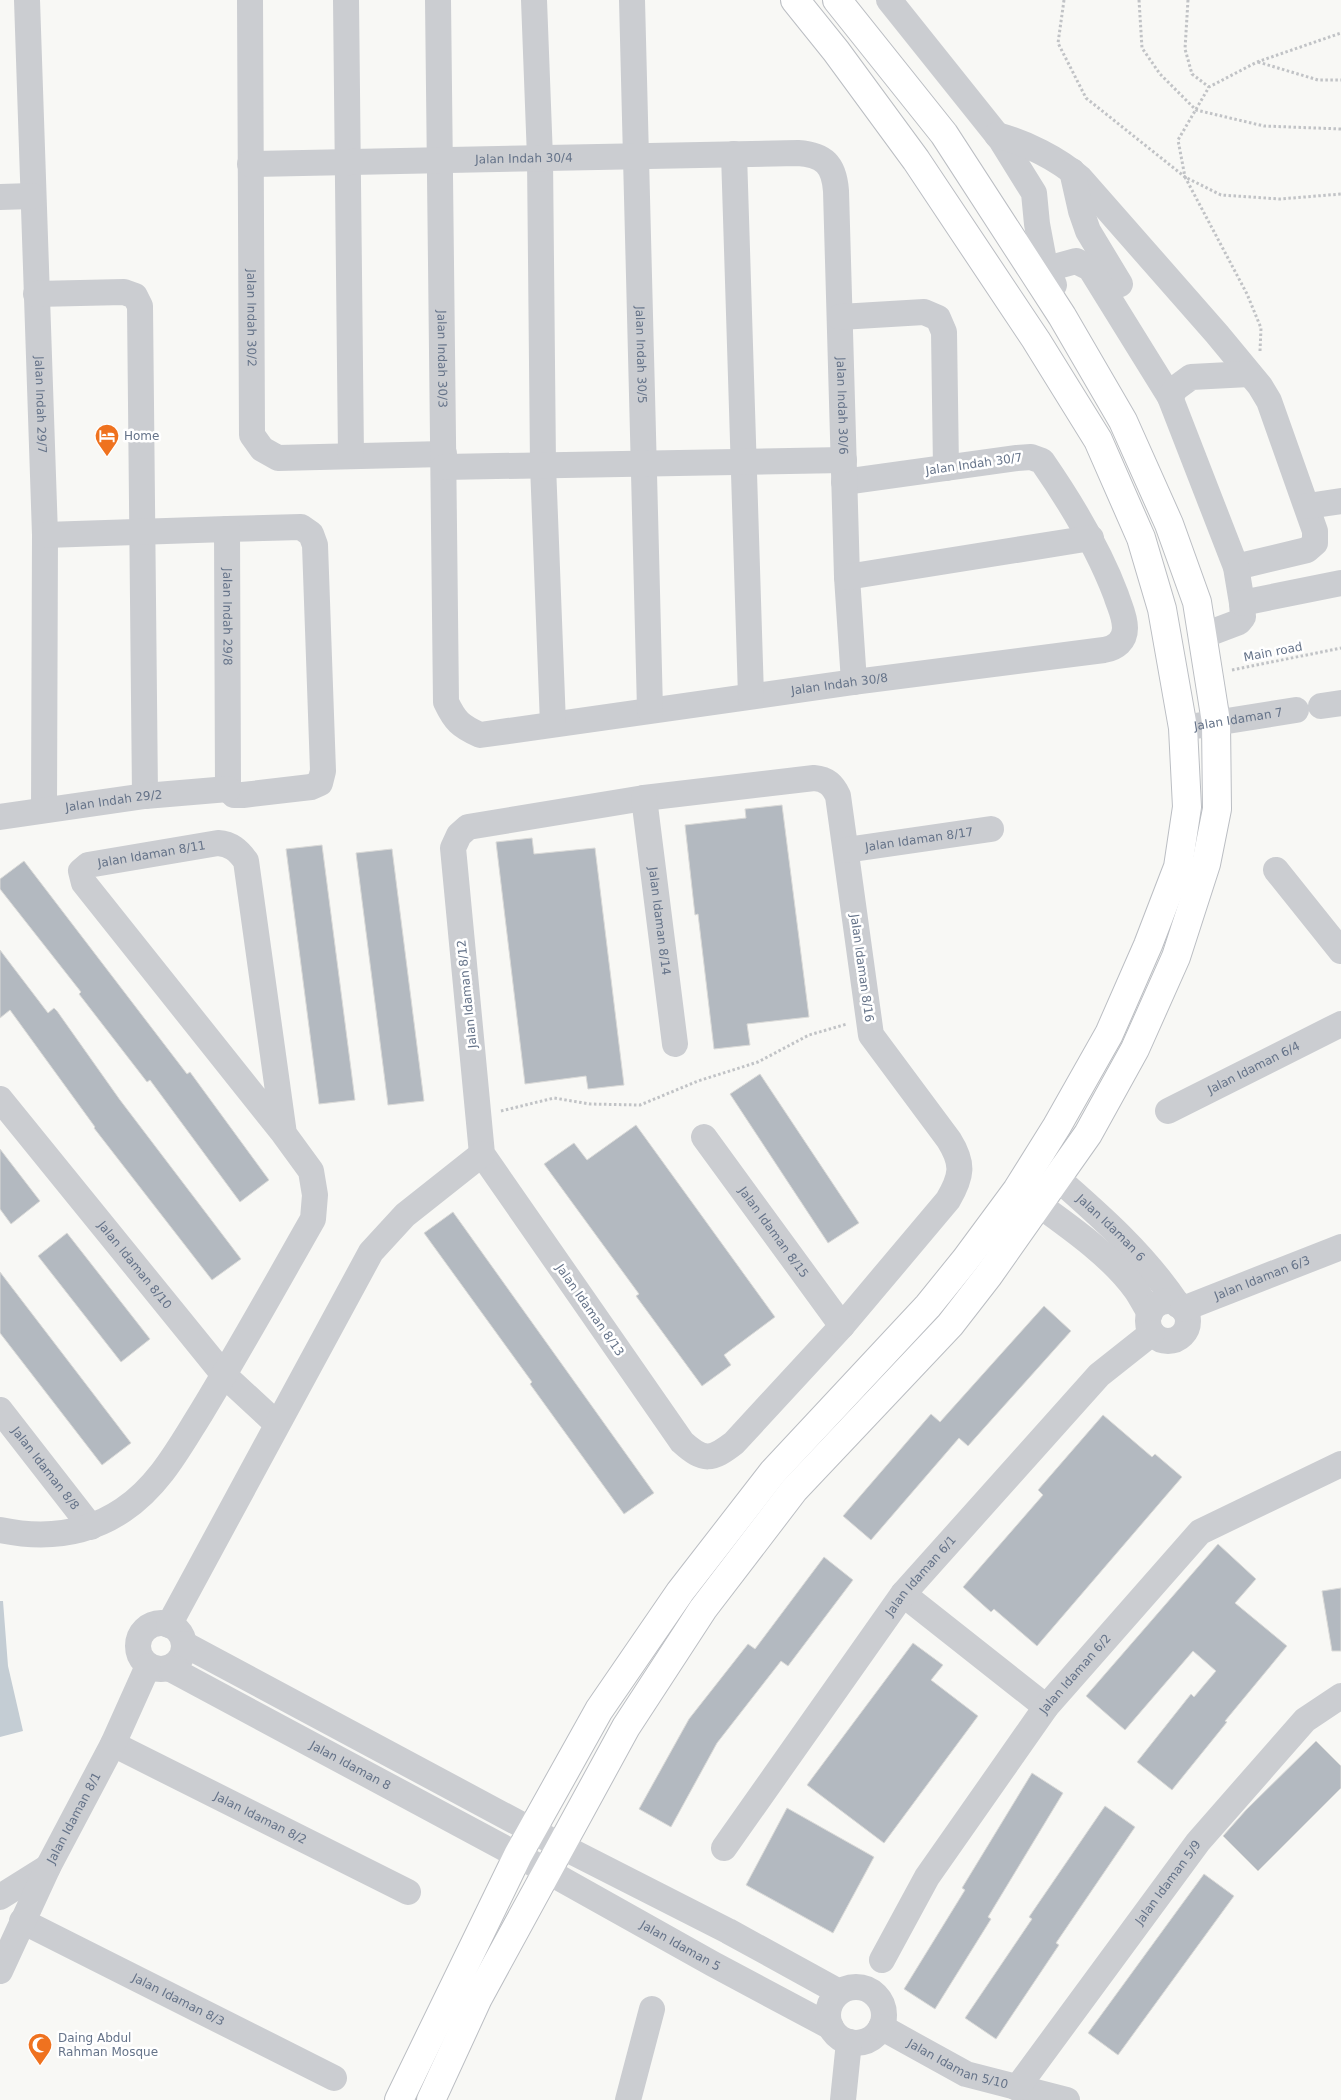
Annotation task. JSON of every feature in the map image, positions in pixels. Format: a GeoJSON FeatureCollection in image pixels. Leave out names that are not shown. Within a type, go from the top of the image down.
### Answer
{"type":"FeatureCollection","features":[{"type":"Feature","properties":{"kind":"main road"},"geometry":{"type":"LineString","coordinates":[[399,2100],[546,1838],[626,1727],[703,1609],[794,1490],[950,1325],[988,1276],[1028,1197],[1036,1160],[1109,1034],[1148,945],[1178,867],[1187,807],[1183,728],[1162,609],[1141,538],[1098,440],[1036,340],[916,160],[836,51],[795,0]]}},
{"type":"Feature","properties":{"kind":"main road"},"geometry":{"type":"LineString","coordinates":[[837,0],[944,134],[1075,338],[1123,421],[1169,524],[1197,602],[1209,674],[1216,722],[1217,809],[1206,864],[1176,957],[1135,1049],[1088,1134],[1057,1178],[1028,1197]]}},
{"type":"Feature","properties":{"kind":"main road"},"geometry":{"type":"LineString","coordinates":[[431,2100],[478,1998],[532,1863]]}},
{"type":"Feature","properties":{"kind":"street","name":"Jalan Indah 29/7"},"geometry":{"type":"LineString","coordinates":[[27,0],[32,196],[45,535],[44,810]]}},
{"type":"Feature","properties":{"kind":"street","name":"Jalan Indah 30/2"},"geometry":{"type":"LineString","coordinates":[[250,0],[252,435],[262,449],[278,458],[351,456],[543,465],[644,464]]}},
{"type":"Feature","properties":{"kind":"street"},"geometry":{"type":"LineString","coordinates":[[346,0],[351,456]]}},
{"type":"Feature","properties":{"kind":"street","name":"Jalan Indah 30/3"},"geometry":{"type":"LineString","coordinates":[[438,0],[446,702],[453,716]]}},
{"type":"Feature","properties":{"kind":"street"},"geometry":{"type":"LineString","coordinates":[[534,0],[540,158],[543,465],[553,724]]}},
{"type":"Feature","properties":{"kind":"street","name":"Jalan Indah 30/5"},"geometry":{"type":"LineString","coordinates":[[632,0],[650,710]]}},
{"type":"Feature","properties":{"kind":"street"},"geometry":{"type":"LineString","coordinates":[[889,0],[997,135],[1034,193],[1037,224],[1047,269],[1075,338]]}},
{"type":"Feature","properties":{"kind":"street"},"geometry":{"type":"LineString","coordinates":[[997,135],[1020,141],[1072,172],[1158,267],[1260,386],[1269,401],[1308,506],[1316,537],[1312,547],[1307,550],[1236,567]]}},
{"type":"Feature","properties":{"kind":"street","name":"Jalan Indah 30/4"},"geometry":{"type":"LineString","coordinates":[[250,164],[798,153]]}},
{"type":"Feature","properties":{"kind":"street","name":"Jalan Indah 30/6"},"geometry":{"type":"LineString","coordinates":[[798,153],[811,154],[822,158],[831,167],[835,177],[847,577],[854,682]]}},
{"type":"Feature","properties":{"kind":"street"},"geometry":{"type":"LineString","coordinates":[[734,154],[751,696]]}},
{"type":"Feature","properties":{"kind":"street"},"geometry":{"type":"LineString","coordinates":[[1072,172],[1080,211],[1088,231],[1158,348],[1167,369],[1170,397]]}},
{"type":"Feature","properties":{"kind":"street"},"geometry":{"type":"LineString","coordinates":[[0,197],[32,196]]}},
{"type":"Feature","properties":{"kind":"street"},"geometry":{"type":"LineString","coordinates":[[1047,269],[1076,261],[1090,268],[1170,397],[1236,567],[1242,603],[1242,617],[1239,622],[1202,636]]}},
{"type":"Feature","properties":{"kind":"street"},"geometry":{"type":"LineString","coordinates":[[36,294],[130,292],[139,300],[145,796]]}},
{"type":"Feature","properties":{"kind":"street"},"geometry":{"type":"LineString","coordinates":[[840,317],[924,312],[938,318],[944,332],[946,468]]}},
{"type":"Feature","properties":{"kind":"street"},"geometry":{"type":"LineString","coordinates":[[1170,397],[1176,388],[1192,377],[1246,370]]}},
{"type":"Feature","properties":{"kind":"street","name":"Jalan Indah 30/7"},"geometry":{"type":"LineString","coordinates":[[644,464],[743,462],[844,471],[946,468],[1031,457],[1042,461],[1091,538]]}},
{"type":"Feature","properties":{"kind":"street"},"geometry":{"type":"LineString","coordinates":[[1308,506],[1341,501]]}},
{"type":"Feature","properties":{"kind":"street","name":"Jalan Indah 29/2"},"geometry":{"type":"LineString","coordinates":[[0,817],[145,796],[228,789],[234,794],[243,796],[311,787],[320,783],[323,771],[315,545],[313,539],[311,534],[301,527],[227,529]]}},
{"type":"Feature","properties":{"kind":"street"},"geometry":{"type":"LineString","coordinates":[[45,535],[227,529]]}},
{"type":"Feature","properties":{"kind":"street","name":"Jalan Indah 29/8"},"geometry":{"type":"LineString","coordinates":[[227,529],[228,789]]}},
{"type":"Feature","properties":{"kind":"street"},"geometry":{"type":"LineString","coordinates":[[847,577],[1091,538]]}},
{"type":"Feature","properties":{"kind":"street","name":"Jalan Indah 30/8"},"geometry":{"type":"LineString","coordinates":[[453,716],[462,728],[480,735],[751,696],[1114,648],[1122,640],[1125,628],[1123,614],[1091,538]]}},
{"type":"Feature","properties":{"kind":"street"},"geometry":{"type":"LineString","coordinates":[[1242,603],[1341,583]]}},
{"type":"Feature","properties":{"kind":"street","name":"Jalan Idaman 7"},"geometry":{"type":"LineString","coordinates":[[1183,728],[1296,710]]}},
{"type":"Feature","properties":{"kind":"street","name":"Jalan Idaman 8/16"},"geometry":{"type":"LineString","coordinates":[[644,798],[814,778],[830,783],[838,796],[871,1035],[949,1140],[958,1154],[960,1172],[956,1186],[948,1200],[842,1326]]}},
{"type":"Feature","properties":{"kind":"street","name":"Jalan Idaman 8/12"},"geometry":{"type":"LineString","coordinates":[[482,1154],[452,848],[458,835],[468,827],[644,798]]}},
{"type":"Feature","properties":{"kind":"street","name":"Jalan Idaman 8/14"},"geometry":{"type":"LineString","coordinates":[[644,798],[675,1044]]}},
{"type":"Feature","properties":{"kind":"street","name":"Jalan Idaman 8/17"},"geometry":{"type":"LineString","coordinates":[[846,850],[991,830]]}},
{"type":"Feature","properties":{"kind":"street","name":"Jalan Idaman 8/11"},"geometry":{"type":"LineString","coordinates":[[0,1530],[24,1535],[59,1534],[91,1527],[124,1509],[161,1476],[224,1375],[313,1219],[315,1195],[311,1171],[284,1134],[84,883],[81,871],[88,865],[218,843],[227,844],[241,853],[246,861],[284,1134]]}},
{"type":"Feature","properties":{"kind":"street"},"geometry":{"type":"LineString","coordinates":[[1276,870],[1341,951]]}},
{"type":"Feature","properties":{"kind":"street","name":"Jalan Idaman 6/4"},"geometry":{"type":"LineString","coordinates":[[1168,1111],[1341,1024]]}},
{"type":"Feature","properties":{"kind":"street","name":"Jalan Idaman 8/10"},"geometry":{"type":"LineString","coordinates":[[0,1099],[224,1375],[277,1424]]}},
{"type":"Feature","properties":{"kind":"street","name":"Jalan Idaman 8/15"},"geometry":{"type":"LineString","coordinates":[[704,1137],[842,1326]]}},
{"type":"Feature","properties":{"kind":"street"},"geometry":{"type":"LineString","coordinates":[[482,1154],[405,1215],[371,1252],[277,1424],[176,1634],[181,1658],[176,1664],[159,1667],[139,1654],[139,1640],[147,1628],[162,1623],[176,1634],[348,1732],[546,1838],[728,1931],[839,1992]]}},
{"type":"Feature","properties":{"kind":"street","name":"Jalan Idaman 8/13"},"geometry":{"type":"LineString","coordinates":[[482,1154],[682,1442],[694,1453],[706,1458],[720,1454],[734,1443],[842,1326]]}},
{"type":"Feature","properties":{"kind":"street","name":"Jalan Idaman 6"},"geometry":{"type":"LineString","coordinates":[[1036,1160],[1136,1250],[1181,1307]]}},
{"type":"Feature","properties":{"kind":"street","name":"Jalan Idaman 6"},"geometry":{"type":"LineString","coordinates":[[1028,1197],[1117,1268],[1136,1290],[1151,1323]]}},
{"type":"Feature","properties":{"kind":"street","name":"Jalan Idaman 6/3"},"geometry":{"type":"LineString","coordinates":[[1181,1307],[1341,1247]]}},
{"type":"Feature","properties":{"kind":"street"},"geometry":{"type":"LineString","coordinates":[[1165,1302],[1181,1307],[1188,1321],[1187,1327],[1180,1338],[1162,1340],[1151,1323],[1159,1304],[1165,1302]]}},
{"type":"Feature","properties":{"kind":"street","name":"Jalan Idaman 6/1"},"geometry":{"type":"LineString","coordinates":[[724,1848],[903,1594],[1099,1375],[1151,1323]]}},
{"type":"Feature","properties":{"kind":"street","name":"Jalan Idaman 8/8"},"geometry":{"type":"LineString","coordinates":[[0,1410],[91,1527]]}},
{"type":"Feature","properties":{"kind":"street","name":"Jalan Idaman 6/2"},"geometry":{"type":"LineString","coordinates":[[882,1960],[927,1877],[1046,1707],[1200,1532],[1341,1464]]}},
{"type":"Feature","properties":{"kind":"street"},"geometry":{"type":"LineString","coordinates":[[903,1594],[1046,1707]]}},
{"type":"Feature","properties":{"kind":"street","name":"Jalan Idaman 8/1"},"geometry":{"type":"LineString","coordinates":[[0,1971],[48,1867],[113,1744],[159,1667]]}},
{"type":"Feature","properties":{"kind":"street","name":"Jalan Idaman 8"},"geometry":{"type":"LineString","coordinates":[[159,1667],[337,1758],[532,1863]]}},
{"type":"Feature","properties":{"kind":"street","name":"Jalan Idaman 5/9"},"geometry":{"type":"LineString","coordinates":[[1017,2088],[1198,1842],[1306,1720],[1341,1696]]}},
{"type":"Feature","properties":{"kind":"street"},"geometry":{"type":"LineString","coordinates":[[337,1758],[348,1732]]}},
{"type":"Feature","properties":{"kind":"street","name":"Jalan Idaman 8/2"},"geometry":{"type":"LineString","coordinates":[[113,1744],[408,1892]]}},
{"type":"Feature","properties":{"kind":"street","name":"Jalan Idaman 5"},"geometry":{"type":"LineString","coordinates":[[532,1863],[840,2034]]}},
{"type":"Feature","properties":{"kind":"street"},"geometry":{"type":"LineString","coordinates":[[0,1897],[48,1867]]}},
{"type":"Feature","properties":{"kind":"street","name":"Jalan Idaman 8/3"},"geometry":{"type":"LineString","coordinates":[[22,1921],[334,2078]]}},
{"type":"Feature","properties":{"kind":"street"},"geometry":{"type":"LineString","coordinates":[[856,1987],[874,1993],[884,2009],[881,2027],[876,2035],[858,2043],[840,2034],[828,2018],[832,2000],[839,1992],[847,1988],[856,1987]]}},
{"type":"Feature","properties":{"kind":"street"},"geometry":{"type":"LineString","coordinates":[[628,2100],[652,2009]]}},
{"type":"Feature","properties":{"kind":"street","name":"Jalan Idaman 5/10"},"geometry":{"type":"LineString","coordinates":[[881,2027],[966,2074],[1067,2100]]}},
{"type":"Feature","properties":{"kind":"street"},"geometry":{"type":"LineString","coordinates":[[840,2034],[843,2100]]}},
{"type":"Feature","properties":{"kind":"path"},"geometry":{"type":"LineString","coordinates":[[1064,0],[1058,43],[1086,98],[1185,177],[1221,195],[1280,199],[1341,194]]}},
{"type":"Feature","properties":{"kind":"path"},"geometry":{"type":"LineString","coordinates":[[1139,0],[1142,48],[1160,74],[1196,110],[1264,126],[1341,129]]}},
{"type":"Feature","properties":{"kind":"path"},"geometry":{"type":"LineString","coordinates":[[1188,0],[1185,49],[1192,74],[1210,87]]}},
{"type":"Feature","properties":{"kind":"path"},"geometry":{"type":"LineString","coordinates":[[1246,370],[1262,350],[1261,328],[1247,294],[1185,177],[1178,140],[1210,87],[1257,62],[1341,33]]}},
{"type":"Feature","properties":{"kind":"path"},"geometry":{"type":"LineString","coordinates":[[1257,62],[1318,80],[1341,80]]}},
{"type":"Feature","properties":{"kind":"path","name":"Main road"},"geometry":{"type":"LineString","coordinates":[[1209,674],[1341,648]]}},
{"type":"Feature","properties":{"kind":"path"},"geometry":{"type":"LineString","coordinates":[[478,1116],[554,1098],[590,1104],[640,1105],[698,1081],[758,1062],[809,1035],[869,1017]]}},
{"type":"Feature","properties":{"kind":"shaded area"},"geometry":{"type":"Polygon","coordinates":[[[0,1601],[3,1601],[8,1666],[23,1731],[0,1737],[0,1601]]]}},
{"type":"Feature","properties":{"kind":"building"},"geometry":{"type":"Polygon","coordinates":[[[782,805],[809,1017],[747,1024],[750,1045],[714,1049],[698,914],[695,915],[685,825],[746,818],[745,809],[782,805]]]}},
{"type":"Feature","properties":{"kind":"building"},"geometry":{"type":"Polygon","coordinates":[[[532,838],[534,854],[595,848],[624,1085],[588,1089],[586,1076],[525,1084],[496,842],[532,838]]]}},
{"type":"Feature","properties":{"kind":"building"},"geometry":{"type":"Polygon","coordinates":[[[322,845],[355,1100],[319,1104],[286,849],[322,845]]]}},
{"type":"Feature","properties":{"kind":"building"},"geometry":{"type":"Polygon","coordinates":[[[392,849],[424,1101],[388,1105],[356,853],[392,849]]]}},
{"type":"Feature","properties":{"kind":"building"},"geometry":{"type":"Polygon","coordinates":[[[24,861],[187,1074],[190,1072],[269,1180],[240,1202],[150,1080],[147,1082],[79,994],[81,992],[0,889],[0,879],[24,861]]]}},
{"type":"Feature","properties":{"kind":"building"},"geometry":{"type":"Polygon","coordinates":[[[0,950],[48,1013],[54,1008],[57,1011],[120,1100],[241,1259],[212,1280],[94,1128],[10,1010],[0,1018],[0,950]]]}},
{"type":"Feature","properties":{"kind":"building"},"geometry":{"type":"Polygon","coordinates":[[[760,1074],[859,1223],[828,1243],[730,1094],[760,1074]]]}},
{"type":"Feature","properties":{"kind":"building"},"geometry":{"type":"Polygon","coordinates":[[[636,1125],[775,1317],[724,1355],[731,1365],[702,1386],[636,1296],[639,1294],[544,1164],[574,1143],[587,1160],[636,1125]]]}},
{"type":"Feature","properties":{"kind":"building"},"geometry":{"type":"Polygon","coordinates":[[[0,1149],[40,1201],[11,1224],[0,1209],[0,1149]]]}},
{"type":"Feature","properties":{"kind":"building"},"geometry":{"type":"Polygon","coordinates":[[[453,1212],[654,1493],[624,1514],[530,1384],[532,1382],[424,1233],[453,1212]]]}},
{"type":"Feature","properties":{"kind":"building"},"geometry":{"type":"Polygon","coordinates":[[[67,1233],[150,1339],[121,1362],[38,1256],[67,1233]]]}},
{"type":"Feature","properties":{"kind":"building"},"geometry":{"type":"Polygon","coordinates":[[[0,1272],[131,1443],[102,1465],[0,1333],[0,1272]]]}},
{"type":"Feature","properties":{"kind":"building"},"geometry":{"type":"Polygon","coordinates":[[[1044,1306],[1071,1331],[968,1446],[959,1438],[871,1540],[843,1516],[931,1414],[940,1422],[1044,1306]]]}},
{"type":"Feature","properties":{"kind":"building"},"geometry":{"type":"Polygon","coordinates":[[[1103,1415],[1152,1457],[1155,1454],[1182,1477],[1037,1646],[994,1609],[991,1612],[963,1587],[1043,1495],[1038,1490],[1103,1415]]]}},
{"type":"Feature","properties":{"kind":"building"},"geometry":{"type":"Polygon","coordinates":[[[1218,1544],[1256,1579],[1235,1603],[1287,1646],[1225,1721],[1227,1722],[1172,1790],[1137,1762],[1191,1694],[1194,1697],[1216,1671],[1193,1651],[1125,1730],[1086,1696],[1218,1544]]]}},
{"type":"Feature","properties":{"kind":"building"},"geometry":{"type":"Polygon","coordinates":[[[824,1557],[853,1580],[788,1666],[781,1661],[717,1743],[671,1827],[639,1809],[689,1719],[748,1644],[755,1649],[824,1557]]]}},
{"type":"Feature","properties":{"kind":"building"},"geometry":{"type":"Polygon","coordinates":[[[1341,1588],[1341,1651],[1332,1651],[1322,1591],[1341,1588]]]}},
{"type":"Feature","properties":{"kind":"building"},"geometry":{"type":"Polygon","coordinates":[[[913,1643],[943,1665],[931,1680],[978,1716],[884,1843],[807,1785],[913,1643]]]}},
{"type":"Feature","properties":{"kind":"building"},"geometry":{"type":"Polygon","coordinates":[[[1316,1741],[1341,1766],[1341,1788],[1258,1871],[1223,1836],[1246,1810],[1316,1741]]]}},
{"type":"Feature","properties":{"kind":"building"},"geometry":{"type":"Polygon","coordinates":[[[1032,1773],[1063,1793],[988,1917],[991,1919],[935,2009],[904,1989],[965,1890],[962,1888],[1032,1773]]]}},
{"type":"Feature","properties":{"kind":"building"},"geometry":{"type":"Polygon","coordinates":[[[1105,1806],[1135,1827],[1056,1943],[1059,1945],[996,2039],[965,2018],[1032,1919],[1029,1917],[1105,1806]]]}},
{"type":"Feature","properties":{"kind":"building"},"geometry":{"type":"Polygon","coordinates":[[[787,1808],[874,1857],[833,1933],[746,1885],[787,1808]]]}},
{"type":"Feature","properties":{"kind":"building"},"geometry":{"type":"Polygon","coordinates":[[[1204,1874],[1234,1896],[1118,2055],[1088,2033],[1204,1874]]]}},
{"type":"Feature","properties":{"kind":"place","name":"Home"},"geometry":{"type":"Point","coordinates":[107,457]}},
{"type":"Feature","properties":{"kind":"place","name":"Daing Abdul Rahman Mosque"},"geometry":{"type":"Point","coordinates":[40,2066]}}]}
